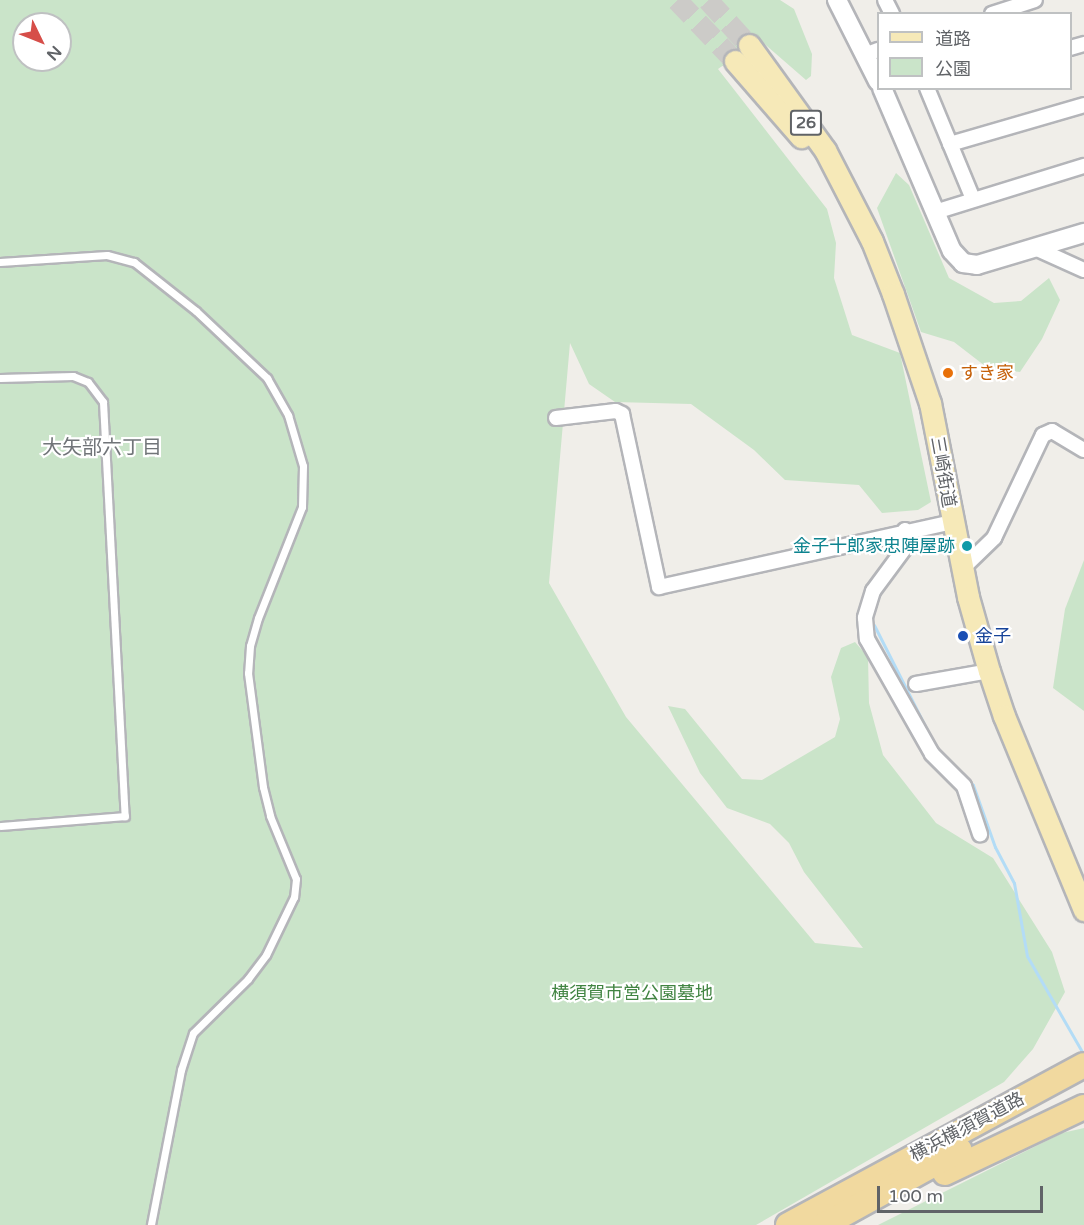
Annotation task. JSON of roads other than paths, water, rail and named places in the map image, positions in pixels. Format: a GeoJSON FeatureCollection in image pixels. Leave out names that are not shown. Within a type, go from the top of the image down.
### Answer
{"type":"FeatureCollection","features":[{"type":"Feature","properties":{"kind":"highway"},"geometry":{"type":"LineString","coordinates":[[1026,1095],[1084,1058]]}},
{"type":"Feature","properties":{"kind":"highway","name":"横浜横須賀道路"},"geometry":{"type":"LineString","coordinates":[[788,1225],[1084,1065]]}},
{"type":"Feature","properties":{"kind":"highway","name":"横浜横須賀道路"},"geometry":{"type":"LineString","coordinates":[[824,1225],[1011,1131],[1084,1084]]}},
{"type":"Feature","properties":{"kind":"highway"},"geometry":{"type":"LineString","coordinates":[[842,1225],[1011,1131],[1084,1107]]}},
{"type":"Feature","properties":{"kind":"main road","name":"三崎街道"},"geometry":{"type":"LineString","coordinates":[[749,45],[825,150],[872,241],[913,346],[930,403],[962,569],[989,671],[1004,716],[1084,910]]}},
{"type":"Feature","properties":{"kind":"main road","name":"三崎街道"},"geometry":{"type":"LineString","coordinates":[[735,61],[818,157],[854,207]]}},
{"type":"Feature","properties":{"kind":"street"},"geometry":{"type":"LineString","coordinates":[[837,0],[873,52],[877,71]]}},
{"type":"Feature","properties":{"kind":"street"},"geometry":{"type":"LineString","coordinates":[[998,12],[1035,0]]}},
{"type":"Feature","properties":{"kind":"street"},"geometry":{"type":"LineString","coordinates":[[883,90],[952,251],[963,263],[977,265],[1084,233]]}},
{"type":"Feature","properties":{"kind":"street"},"geometry":{"type":"LineString","coordinates":[[930,90],[972,199]]}},
{"type":"Feature","properties":{"kind":"street"},"geometry":{"type":"LineString","coordinates":[[950,144],[1084,105]]}},
{"type":"Feature","properties":{"kind":"street"},"geometry":{"type":"LineString","coordinates":[[935,212],[1084,166]]}},
{"type":"Feature","properties":{"kind":"street"},"geometry":{"type":"LineString","coordinates":[[1033,247],[1084,270]]}},
{"type":"Feature","properties":{"kind":"street"},"geometry":{"type":"LineString","coordinates":[[556,418],[616,411],[622,414],[659,587],[904,530],[952,522]]}},
{"type":"Feature","properties":{"kind":"street"},"geometry":{"type":"LineString","coordinates":[[962,569],[994,538],[1043,435],[1052,432],[1084,450]]}},
{"type":"Feature","properties":{"kind":"street"},"geometry":{"type":"LineString","coordinates":[[904,530],[907,545],[873,591],[865,618],[867,639],[932,754],[964,786],[980,834]]}},
{"type":"Feature","properties":{"kind":"street"},"geometry":{"type":"LineString","coordinates":[[916,684],[989,671]]}},
{"type":"Feature","properties":{"kind":"lane"},"geometry":{"type":"LineString","coordinates":[[0,262],[107,255],[134,262],[196,311],[267,378],[288,415],[303,466],[302,507],[258,618],[250,646],[248,673],[263,787],[270,816],[296,879],[294,897],[260,963],[193,1033],[182,1070],[151,1225]]}},
{"type":"Feature","properties":{"kind":"lane"},"geometry":{"type":"LineString","coordinates":[[0,378],[73,376],[88,382],[103,402],[125,816],[0,826]]}},
{"type":"Feature","properties":{"kind":"waterway"},"geometry":{"type":"LineString","coordinates":[[874,625],[931,738]]}},
{"type":"Feature","properties":{"kind":"waterway"},"geometry":{"type":"LineString","coordinates":[[933,744],[973,785],[995,847],[1014,883],[1027,956],[1084,1055]]}},
{"type":"Feature","properties":{"kind":"tunnel"},"geometry":{"type":"LineString","coordinates":[[677,0],[735,61]]}},
{"type":"Feature","properties":{"kind":"tunnel"},"geometry":{"type":"LineString","coordinates":[[708,0],[749,45]]}},
{"type":"Feature","properties":{"kind":"place","name":"すき家"},"geometry":{"type":"Point","coordinates":[948,373]}},
{"type":"Feature","properties":{"kind":"place","name":"金子十郎家忠陣屋跡"},"geometry":{"type":"Point","coordinates":[967,546]}},
{"type":"Feature","properties":{"kind":"place","name":"金子"},"geometry":{"type":"Point","coordinates":[963,636]}},
{"type":"Feature","properties":{"kind":"district","name":"大矢部六丁目"},"geometry":{"type":"Point","coordinates":[102,448]}},
{"type":"Feature","properties":{"kind":"park label","name":"横須賀市営公園墓地"},"geometry":{"type":"Point","coordinates":[632,993]}}]}
